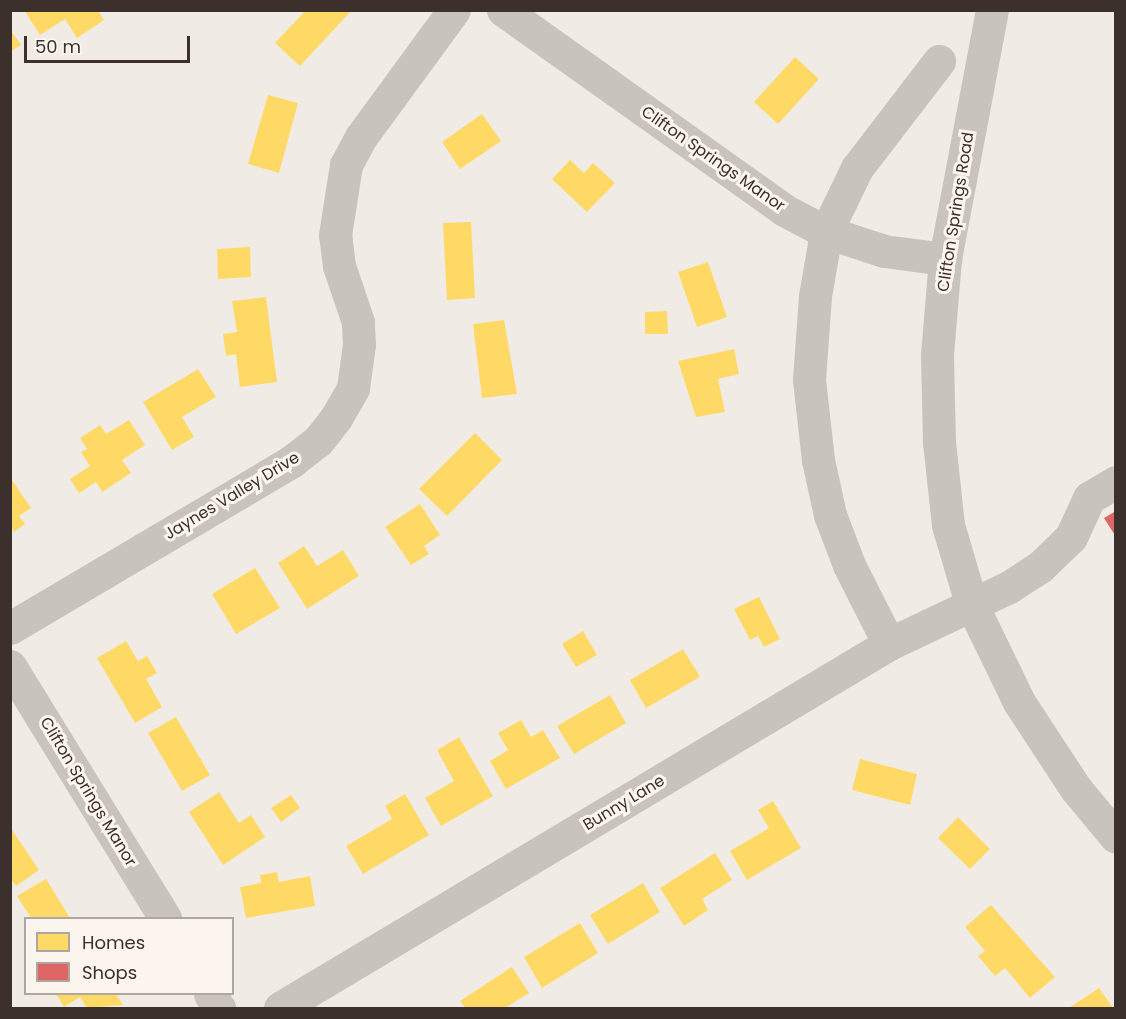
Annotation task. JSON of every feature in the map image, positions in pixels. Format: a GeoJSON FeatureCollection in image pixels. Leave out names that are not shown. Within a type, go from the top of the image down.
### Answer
{"type":"FeatureCollection","features":[{"type":"Feature","properties":{"kind":"street","name":"Jaynes Valley Drive"},"geometry":{"type":"LineString","coordinates":[[10,628],[292,461],[318,441],[336,418],[353,388],[359,344],[358,322],[339,266],[335,235],[346,165],[361,137],[454,10]]}},
{"type":"Feature","properties":{"kind":"street","name":"Clifton Springs Manor"},"geometry":{"type":"LineString","coordinates":[[503,10],[784,210],[826,232],[884,251],[945,259]]}},
{"type":"Feature","properties":{"kind":"street","name":"Clifton Springs Road"},"geometry":{"type":"LineString","coordinates":[[992,10],[945,259],[937,355],[939,441],[948,525],[971,603],[1019,702],[1076,789],[1116,837]]}},
{"type":"Feature","properties":{"kind":"street"},"geometry":{"type":"LineString","coordinates":[[889,644],[849,565],[830,515],[818,460],[809,380],[815,296],[826,232],[857,168],[939,61]]}},
{"type":"Feature","properties":{"kind":"street","name":"Bunny Lane"},"geometry":{"type":"LineString","coordinates":[[280,1008],[889,644],[1008,587],[1040,567],[1071,537],[1089,498],[1116,482]]}},
{"type":"Feature","properties":{"kind":"street","name":"Clifton Springs Manor"},"geometry":{"type":"LineString","coordinates":[[10,666],[164,917]]}},
{"type":"Feature","properties":{"kind":"street"},"geometry":{"type":"LineString","coordinates":[[211,995],[219,1008]]}},
{"type":"Feature","properties":{"kind":"building: Homes"},"geometry":{"type":"Polygon","coordinates":[[[24,10],[98,10],[104,20],[77,38],[65,19],[40,35],[24,10]]]}},
{"type":"Feature","properties":{"kind":"building: Homes"},"geometry":{"type":"Polygon","coordinates":[[[306,10],[352,10],[300,66],[275,43],[306,10]]]}},
{"type":"Feature","properties":{"kind":"building: Homes"},"geometry":{"type":"Polygon","coordinates":[[[10,29],[21,45],[10,52],[10,29]]]}},
{"type":"Feature","properties":{"kind":"building: Homes"},"geometry":{"type":"Polygon","coordinates":[[[795,57],[819,79],[778,124],[754,102],[795,57]]]}},
{"type":"Feature","properties":{"kind":"building: Homes"},"geometry":{"type":"Polygon","coordinates":[[[268,95],[298,103],[279,173],[248,164],[268,95]]]}},
{"type":"Feature","properties":{"kind":"building: Homes"},"geometry":{"type":"Polygon","coordinates":[[[482,114],[501,141],[460,169],[442,142],[482,114]]]}},
{"type":"Feature","properties":{"kind":"building: Homes"},"geometry":{"type":"Polygon","coordinates":[[[570,160],[584,173],[593,163],[615,183],[587,212],[552,179],[570,160]]]}},
{"type":"Feature","properties":{"kind":"building: Homes"},"geometry":{"type":"Polygon","coordinates":[[[471,222],[475,298],[447,300],[443,223],[471,222]]]}},
{"type":"Feature","properties":{"kind":"building: Homes"},"geometry":{"type":"Polygon","coordinates":[[[250,247],[251,277],[218,279],[217,249],[250,247]]]}},
{"type":"Feature","properties":{"kind":"building: Homes"},"geometry":{"type":"Polygon","coordinates":[[[708,262],[727,317],[697,327],[678,272],[708,262]]]}},
{"type":"Feature","properties":{"kind":"building: Homes"},"geometry":{"type":"Polygon","coordinates":[[[266,297],[277,382],[240,387],[236,354],[226,356],[223,334],[237,332],[232,301],[266,297]]]}},
{"type":"Feature","properties":{"kind":"building: Homes"},"geometry":{"type":"Polygon","coordinates":[[[667,311],[668,334],[645,334],[645,312],[667,311]]]}},
{"type":"Feature","properties":{"kind":"building: Homes"},"geometry":{"type":"Polygon","coordinates":[[[504,320],[517,394],[482,398],[473,324],[504,320]]]}},
{"type":"Feature","properties":{"kind":"building: Homes"},"geometry":{"type":"Polygon","coordinates":[[[734,349],[739,374],[718,379],[725,412],[696,417],[678,361],[734,349]]]}},
{"type":"Feature","properties":{"kind":"building: Homes"},"geometry":{"type":"Polygon","coordinates":[[[198,369],[216,397],[182,417],[194,437],[172,450],[143,402],[198,369]]]}},
{"type":"Feature","properties":{"kind":"building: Homes"},"geometry":{"type":"Polygon","coordinates":[[[129,420],[145,445],[122,460],[131,473],[102,492],[96,482],[79,493],[70,479],[90,466],[81,452],[87,449],[80,438],[100,425],[106,434],[129,420]]]}},
{"type":"Feature","properties":{"kind":"building: Homes"},"geometry":{"type":"Polygon","coordinates":[[[475,433],[502,460],[447,516],[419,489],[475,433]]]}},
{"type":"Feature","properties":{"kind":"building: Homes"},"geometry":{"type":"Polygon","coordinates":[[[10,477],[31,508],[19,516],[25,524],[14,532],[10,526],[10,477]]]}},
{"type":"Feature","properties":{"kind":"building: Homes"},"geometry":{"type":"Polygon","coordinates":[[[420,504],[440,535],[424,546],[429,554],[411,565],[385,527],[420,504]]]}},
{"type":"Feature","properties":{"kind":"building: Homes"},"geometry":{"type":"Polygon","coordinates":[[[304,546],[317,566],[343,550],[359,576],[307,609],[278,563],[304,546]]]}},
{"type":"Feature","properties":{"kind":"building: Homes"},"geometry":{"type":"Polygon","coordinates":[[[255,568],[280,608],[236,634],[212,594],[255,568]]]}},
{"type":"Feature","properties":{"kind":"building: Homes"},"geometry":{"type":"Polygon","coordinates":[[[759,597],[780,639],[764,647],[758,636],[750,640],[734,609],[759,597]]]}},
{"type":"Feature","properties":{"kind":"building: Homes"},"geometry":{"type":"Polygon","coordinates":[[[583,631],[597,655],[576,667],[562,644],[583,631]]]}},
{"type":"Feature","properties":{"kind":"building: Homes"},"geometry":{"type":"Polygon","coordinates":[[[126,641],[138,661],[147,656],[157,673],[146,679],[162,707],[135,723],[97,658],[126,641]]]}},
{"type":"Feature","properties":{"kind":"building: Homes"},"geometry":{"type":"Polygon","coordinates":[[[683,649],[700,677],[646,708],[630,680],[683,649]]]}},
{"type":"Feature","properties":{"kind":"building: Homes"},"geometry":{"type":"Polygon","coordinates":[[[610,695],[626,723],[574,754],[557,726],[610,695]]]}},
{"type":"Feature","properties":{"kind":"building: Homes"},"geometry":{"type":"Polygon","coordinates":[[[176,717],[210,775],[182,791],[148,733],[176,717]]]}},
{"type":"Feature","properties":{"kind":"building: Homes"},"geometry":{"type":"Polygon","coordinates":[[[521,720],[531,737],[543,730],[560,758],[506,789],[490,761],[508,750],[498,733],[521,720]]]}},
{"type":"Feature","properties":{"kind":"building: Homes"},"geometry":{"type":"Polygon","coordinates":[[[459,737],[493,796],[441,826],[425,798],[454,781],[437,750],[459,737]]]}},
{"type":"Feature","properties":{"kind":"building: Homes"},"geometry":{"type":"Polygon","coordinates":[[[860,759],[917,774],[910,805],[852,790],[860,759]]]}},
{"type":"Feature","properties":{"kind":"building: Homes"},"geometry":{"type":"Polygon","coordinates":[[[219,792],[239,823],[251,815],[265,837],[223,865],[189,812],[219,792]]]}},
{"type":"Feature","properties":{"kind":"building: Homes"},"geometry":{"type":"Polygon","coordinates":[[[405,794],[429,835],[363,874],[346,846],[392,819],[385,806],[405,794]]]}},
{"type":"Feature","properties":{"kind":"building: Homes"},"geometry":{"type":"Polygon","coordinates":[[[291,795],[300,808],[281,822],[271,808],[291,795]]]}},
{"type":"Feature","properties":{"kind":"building: Homes"},"geometry":{"type":"Polygon","coordinates":[[[773,801],[801,848],[747,880],[730,851],[769,828],[758,810],[773,801]]]}},
{"type":"Feature","properties":{"kind":"building: Homes"},"geometry":{"type":"Polygon","coordinates":[[[958,817],[990,849],[970,869],[938,838],[958,817]]]}},
{"type":"Feature","properties":{"kind":"building: Homes"},"geometry":{"type":"Polygon","coordinates":[[[10,827],[39,870],[16,886],[10,878],[10,827]]]}},
{"type":"Feature","properties":{"kind":"building: Homes"},"geometry":{"type":"Polygon","coordinates":[[[715,853],[732,880],[702,899],[708,910],[684,926],[660,888],[715,853]]]}},
{"type":"Feature","properties":{"kind":"building: Homes"},"geometry":{"type":"Polygon","coordinates":[[[277,872],[279,882],[310,876],[315,906],[246,918],[240,887],[261,883],[260,875],[277,872]]]}},
{"type":"Feature","properties":{"kind":"building: Homes"},"geometry":{"type":"Polygon","coordinates":[[[46,879],[69,917],[30,917],[17,896],[46,879]]]}},
{"type":"Feature","properties":{"kind":"building: Homes"},"geometry":{"type":"Polygon","coordinates":[[[643,883],[660,912],[608,944],[590,915],[643,883]]]}},
{"type":"Feature","properties":{"kind":"building: Homes"},"geometry":{"type":"Polygon","coordinates":[[[991,905],[1055,977],[1030,998],[1005,968],[995,976],[978,956],[985,951],[965,927],[991,905]]]}},
{"type":"Feature","properties":{"kind":"building: Homes"},"geometry":{"type":"Polygon","coordinates":[[[580,923],[598,953],[542,988],[524,957],[580,923]]]}},
{"type":"Feature","properties":{"kind":"building: Homes"},"geometry":{"type":"Polygon","coordinates":[[[512,967],[529,993],[505,1008],[465,1008],[460,1001],[512,967]]]}},
{"type":"Feature","properties":{"kind":"building: Homes"},"geometry":{"type":"Polygon","coordinates":[[[1099,988],[1113,1008],[1069,1008],[1099,988]]]}},
{"type":"Feature","properties":{"kind":"building: Homes"},"geometry":{"type":"Polygon","coordinates":[[[57,995],[117,995],[123,1005],[87,1008],[80,997],[64,1007],[57,995]]]}},
{"type":"Feature","properties":{"kind":"building: Shops"},"geometry":{"type":"Polygon","coordinates":[[[1116,511],[1116,537],[1104,518],[1116,511]]]}}]}
